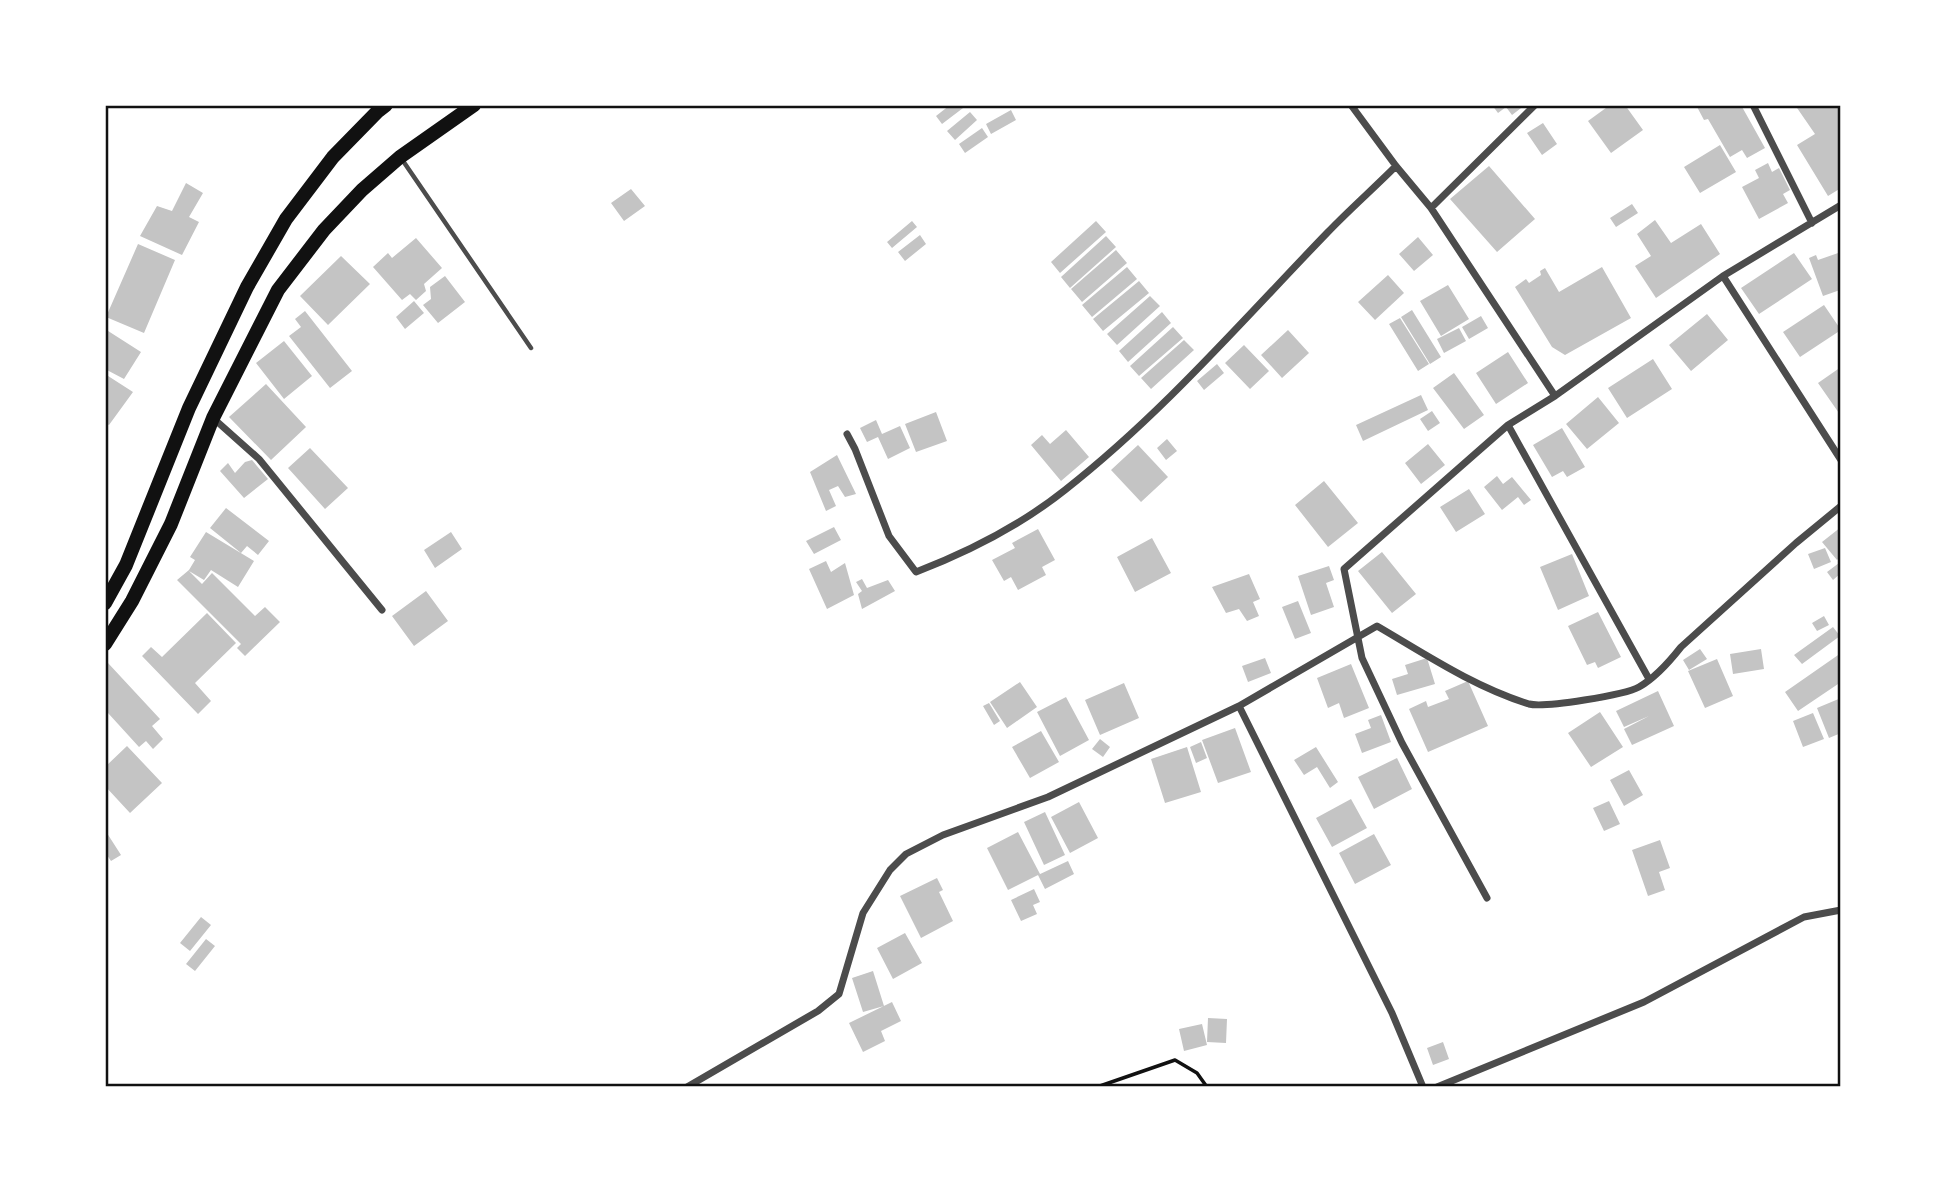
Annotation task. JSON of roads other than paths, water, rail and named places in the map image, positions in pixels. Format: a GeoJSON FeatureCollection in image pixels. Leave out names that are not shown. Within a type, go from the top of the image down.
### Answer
{"type":"FeatureCollection","features":[{"type":"Feature","properties":{"kind":"highway"},"geometry":{"type":"LineString","coordinates":[[105,603],[125,565],[189,408],[253,276],[286,219],[333,157],[386,105]]}},
{"type":"Feature","properties":{"kind":"highway"},"geometry":{"type":"LineString","coordinates":[[105,643],[132,601],[171,524],[213,418],[278,290],[324,230],[362,190],[400,157],[474,105]]}},
{"type":"Feature","properties":{"kind":"street"},"geometry":{"type":"LineString","coordinates":[[1351,105],[1431,208],[1555,396]]}},
{"type":"Feature","properties":{"kind":"street"},"geometry":{"type":"LineString","coordinates":[[1431,208],[1535,105]]}},
{"type":"Feature","properties":{"kind":"street"},"geometry":{"type":"LineString","coordinates":[[1757,106],[1812,223]]}},
{"type":"Feature","properties":{"kind":"street"},"geometry":{"type":"LineString","coordinates":[[847,434],[889,536],[916,572],[945,561],[993,537],[1074,483],[1161,406],[1328,232],[1396,166]]}},
{"type":"Feature","properties":{"kind":"street"},"geometry":{"type":"LineString","coordinates":[[1487,898],[1402,743],[1362,658],[1344,569],[1508,425],[1555,396],[1723,276],[1841,205]]}},
{"type":"Feature","properties":{"kind":"street"},"geometry":{"type":"LineString","coordinates":[[1723,276],[1841,460]]}},
{"type":"Feature","properties":{"kind":"street"},"geometry":{"type":"LineString","coordinates":[[213,418],[260,459],[382,610]]}},
{"type":"Feature","properties":{"kind":"street"},"geometry":{"type":"LineString","coordinates":[[1508,425],[1649,679]]}},
{"type":"Feature","properties":{"kind":"street"},"geometry":{"type":"LineString","coordinates":[[687,1087],[818,1011],[839,994],[863,913],[890,870],[906,854],[943,835],[1048,797],[1238,706],[1377,626],[1477,683],[1531,705],[1577,702],[1637,688],[1796,542],[1841,506]]}},
{"type":"Feature","properties":{"kind":"street"},"geometry":{"type":"LineString","coordinates":[[1238,706],[1392,1013],[1423,1087]]}},
{"type":"Feature","properties":{"kind":"street"},"geometry":{"type":"LineString","coordinates":[[1437,1087],[1644,1002],[1804,917],[1841,910]]}},
{"type":"Feature","properties":{"kind":"lane"},"geometry":{"type":"LineString","coordinates":[[400,157],[531,348]]}}]}
